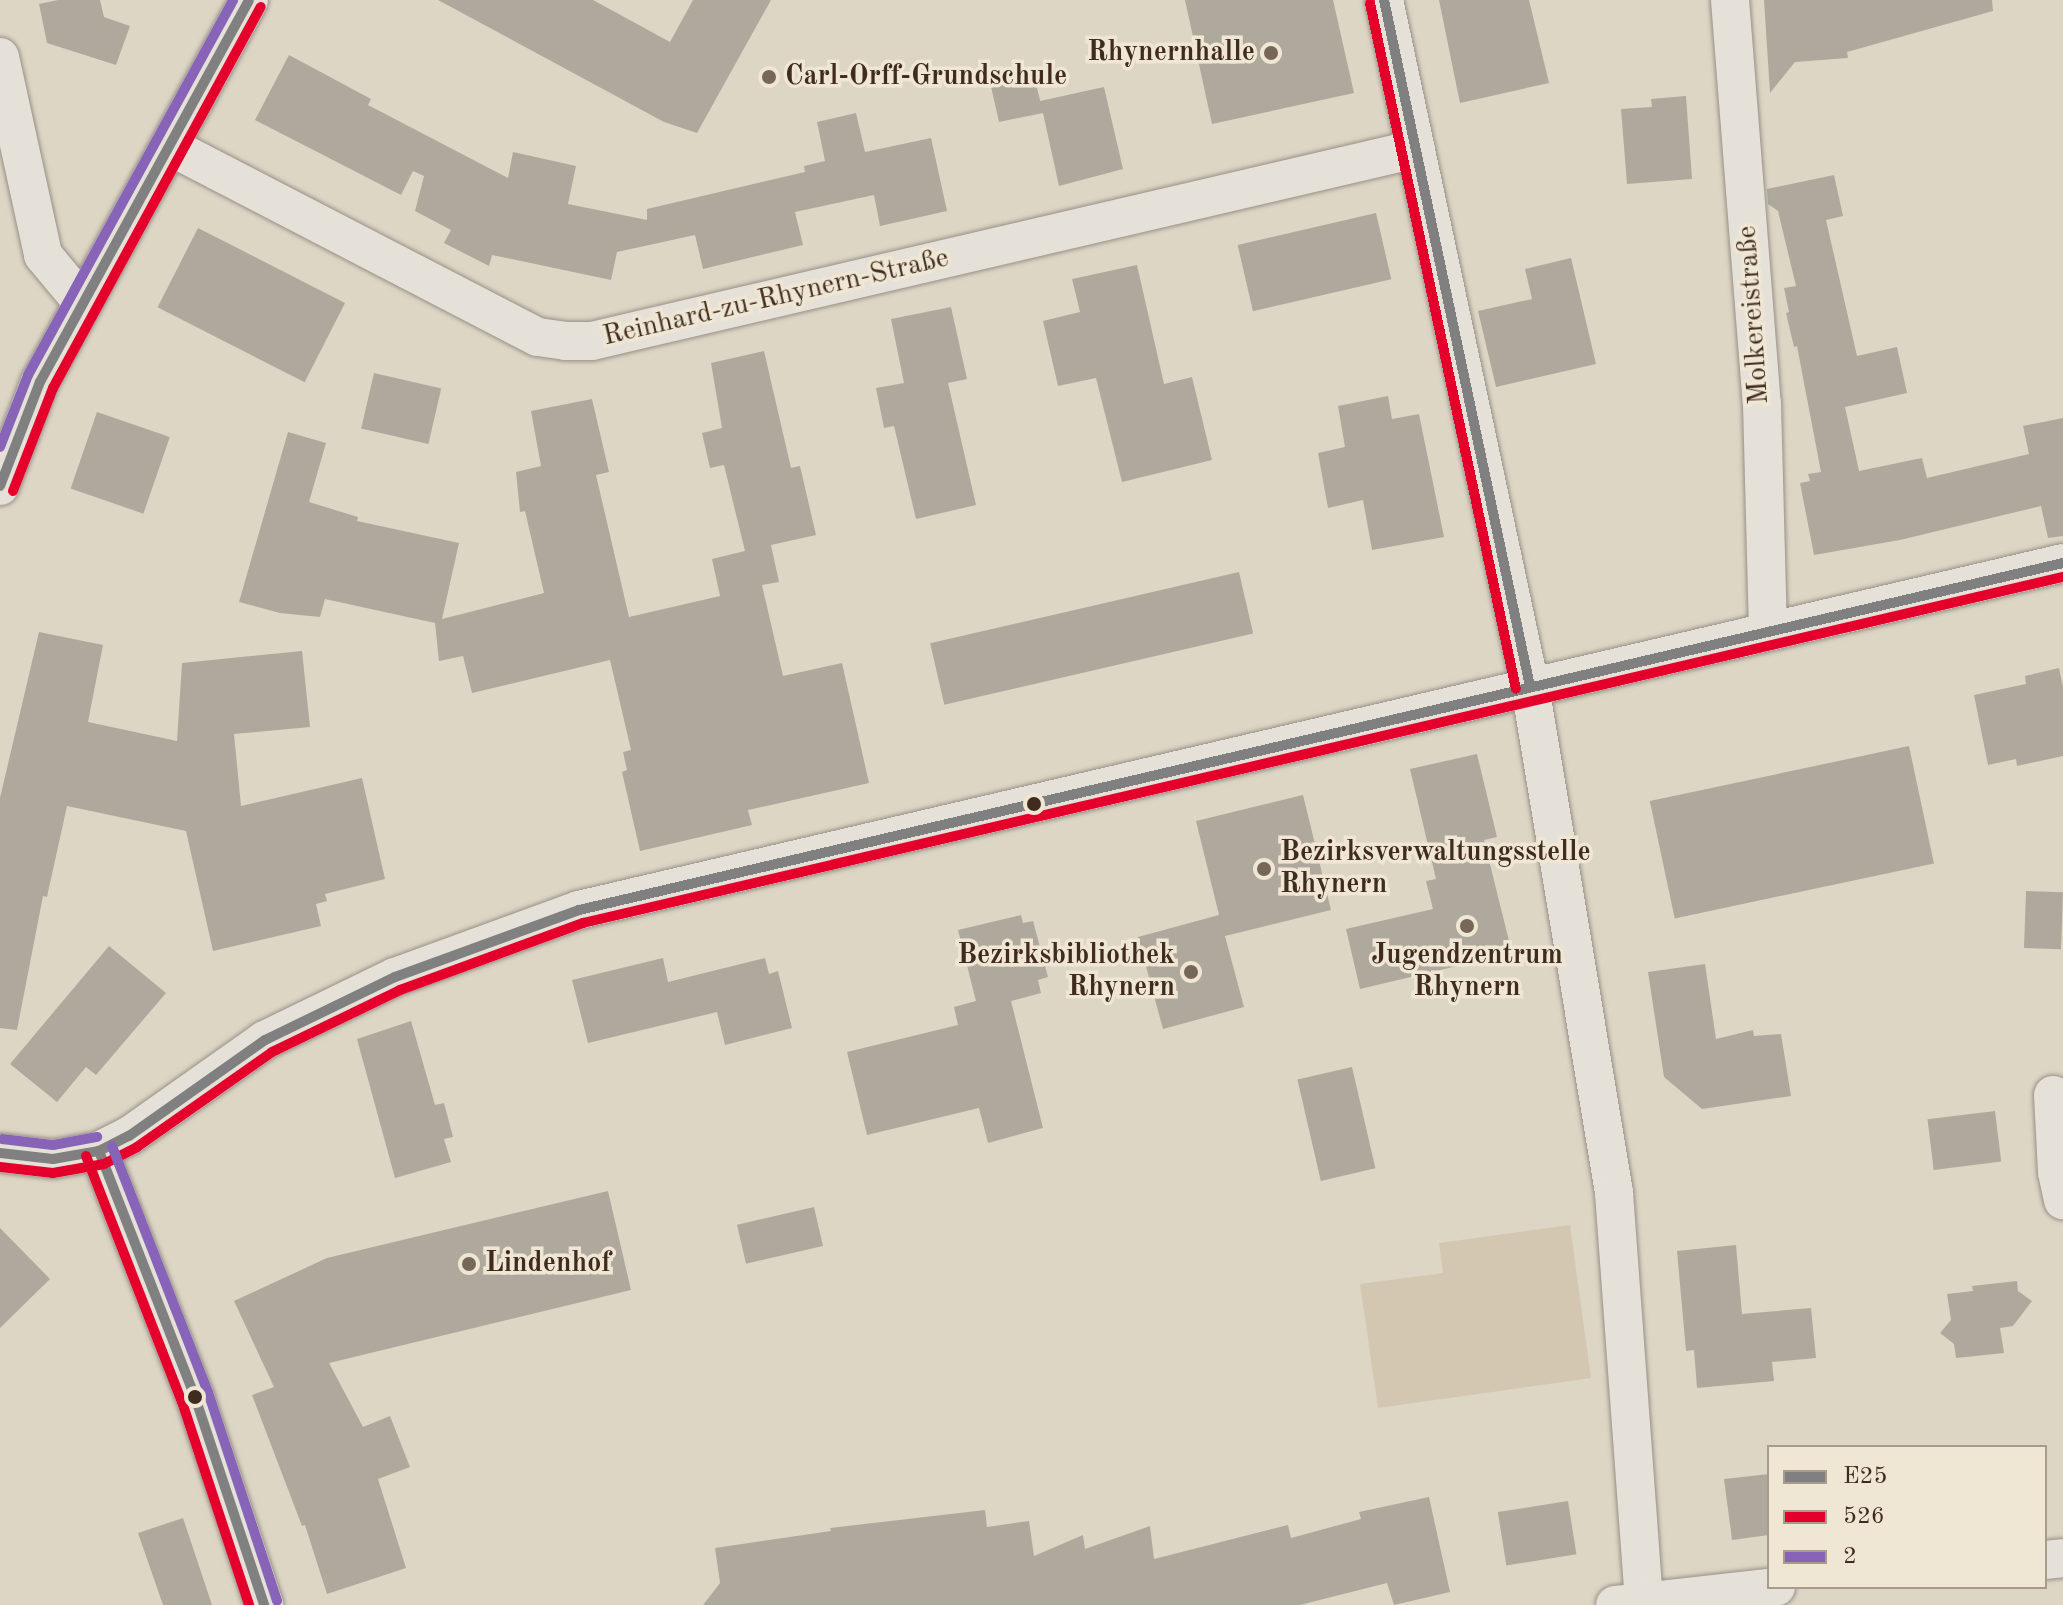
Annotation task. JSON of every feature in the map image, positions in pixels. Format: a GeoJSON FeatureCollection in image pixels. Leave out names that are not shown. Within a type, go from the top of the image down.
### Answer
{"type":"FeatureCollection","features":[{"type":"Feature","properties":{"kind":"street"},"geometry":{"type":"LineString","coordinates":[[0,486],[40,382],[249,0]]}},
{"type":"Feature","properties":{"kind":"street"},"geometry":{"type":"LineString","coordinates":[[1384,0],[1530,686],[1614,1193],[1634,1603],[1767,1588]]}},
{"type":"Feature","properties":{"kind":"street","name":"Molkereistraße"},"geometry":{"type":"LineString","coordinates":[[1730,0],[1762,403],[1768,630]]}},
{"type":"Feature","properties":{"kind":"street"},"geometry":{"type":"LineString","coordinates":[[0,57],[43,255],[82,302]]}},
{"type":"Feature","properties":{"kind":"street","name":"Reinhard-zu-Rhynern-Straße"},"geometry":{"type":"LineString","coordinates":[[171,147],[538,337],[565,341],[606,338],[1416,149]]}},
{"type":"Feature","properties":{"kind":"street"},"geometry":{"type":"LineString","coordinates":[[0,1153],[53,1159],[99,1151],[129,1136],[265,1040],[395,977],[579,910],[2063,563]]}},
{"type":"Feature","properties":{"kind":"street"},"geometry":{"type":"LineString","coordinates":[[2053,1095],[2057,1172],[2063,1200]]}},
{"type":"Feature","properties":{"kind":"street"},"geometry":{"type":"LineString","coordinates":[[99,1151],[195,1397],[264,1605]]}},
{"type":"Feature","properties":{"kind":"shaded area"},"geometry":{"type":"Polygon","coordinates":[[[1570,1225],[1591,1378],[1378,1408],[1360,1284],[1443,1273],[1439,1243],[1570,1225]]]}},
{"type":"Feature","properties":{"kind":"building"},"geometry":{"type":"Polygon","coordinates":[[[58,0],[100,0],[104,17],[130,26],[116,65],[47,43],[39,4],[58,0]]]}},
{"type":"Feature","properties":{"kind":"building"},"geometry":{"type":"Polygon","coordinates":[[[438,0],[593,0],[670,42],[693,0],[771,0],[697,133],[664,122],[438,0]]]}},
{"type":"Feature","properties":{"kind":"building","name":"Rhynernhalle"},"geometry":{"type":"Polygon","coordinates":[[[1185,0],[1333,0],[1354,93],[1212,124],[1185,0]]]}},
{"type":"Feature","properties":{"kind":"building"},"geometry":{"type":"Polygon","coordinates":[[[1439,0],[1529,0],[1549,83],[1460,103],[1439,0]]]}},
{"type":"Feature","properties":{"kind":"building"},"geometry":{"type":"Polygon","coordinates":[[[1764,0],[1992,0],[1993,11],[1847,52],[1848,58],[1795,62],[1770,93],[1764,0]]]}},
{"type":"Feature","properties":{"kind":"building"},"geometry":{"type":"Polygon","coordinates":[[[289,55],[371,99],[368,105],[508,178],[513,152],[576,166],[568,204],[647,220],[647,209],[805,172],[804,166],[825,161],[817,122],[856,113],[865,152],[931,138],[947,211],[880,226],[874,195],[795,212],[803,245],[703,269],[695,235],[617,252],[611,280],[492,255],[489,266],[444,243],[451,230],[415,211],[424,176],[413,171],[401,195],[255,120],[289,55]]]}},
{"type":"Feature","properties":{"kind":"building"},"geometry":{"type":"Polygon","coordinates":[[[1033,72],[1040,101],[1104,87],[1123,169],[1059,186],[1043,113],[999,122],[990,82],[1033,72]]]}},
{"type":"Feature","properties":{"kind":"building"},"geometry":{"type":"Polygon","coordinates":[[[1686,96],[1692,179],[1627,184],[1621,109],[1652,107],[1651,99],[1686,96]]]}},
{"type":"Feature","properties":{"kind":"building"},"geometry":{"type":"Polygon","coordinates":[[[1834,175],[1843,216],[1826,220],[1857,356],[1897,347],[1907,393],[1845,407],[1859,471],[1922,458],[1927,478],[2029,454],[2023,426],[2063,418],[2063,536],[2048,538],[2041,506],[1900,540],[1814,555],[1800,483],[1810,481],[1808,474],[1821,472],[1797,346],[1794,347],[1786,313],[1789,312],[1784,288],[1796,286],[1778,211],[1768,204],[1767,189],[1834,175]]]}},
{"type":"Feature","properties":{"kind":"building"},"geometry":{"type":"Polygon","coordinates":[[[1376,213],[1391,279],[1253,311],[1238,245],[1376,213]]]}},
{"type":"Feature","properties":{"kind":"building"},"geometry":{"type":"Polygon","coordinates":[[[198,228],[345,303],[305,382],[158,307],[198,228]]]}},
{"type":"Feature","properties":{"kind":"building"},"geometry":{"type":"Polygon","coordinates":[[[1571,258],[1596,364],[1496,387],[1478,311],[1532,299],[1525,269],[1571,258]]]}},
{"type":"Feature","properties":{"kind":"building"},"geometry":{"type":"Polygon","coordinates":[[[1137,265],[1164,384],[1192,377],[1212,460],[1122,482],[1096,378],[1058,386],[1043,321],[1080,312],[1072,279],[1137,265]]]}},
{"type":"Feature","properties":{"kind":"building"},"geometry":{"type":"Polygon","coordinates":[[[951,307],[967,379],[948,383],[976,505],[916,519],[894,426],[884,428],[876,388],[904,383],[891,319],[951,307]]]}},
{"type":"Feature","properties":{"kind":"building"},"geometry":{"type":"Polygon","coordinates":[[[764,351],[791,468],[800,466],[816,535],[771,545],[779,582],[762,585],[783,676],[842,663],[869,783],[748,810],[752,825],[640,851],[622,772],[627,770],[623,752],[631,750],[610,660],[472,693],[463,656],[439,661],[435,623],[325,599],[320,617],[280,613],[239,602],[288,432],[326,443],[309,502],[358,517],[357,521],[459,543],[442,619],[544,593],[525,511],[520,512],[516,472],[541,466],[531,411],[592,399],[609,472],[596,475],[629,617],[720,596],[712,559],[745,551],[724,465],[710,468],[702,433],[722,428],[711,363],[764,351]]]}},
{"type":"Feature","properties":{"kind":"building"},"geometry":{"type":"Polygon","coordinates":[[[374,373],[441,389],[428,444],[361,429],[374,373]]]}},
{"type":"Feature","properties":{"kind":"building"},"geometry":{"type":"Polygon","coordinates":[[[1388,396],[1392,419],[1419,414],[1444,537],[1372,550],[1363,500],[1328,508],[1318,453],[1345,447],[1338,406],[1388,396]]]}},
{"type":"Feature","properties":{"kind":"building"},"geometry":{"type":"Polygon","coordinates":[[[97,412],[170,437],[143,514],[71,489],[97,412]]]}},
{"type":"Feature","properties":{"kind":"building"},"geometry":{"type":"Polygon","coordinates":[[[1239,572],[1253,633],[944,705],[930,643],[1239,572]]]}},
{"type":"Feature","properties":{"kind":"building"},"geometry":{"type":"Polygon","coordinates":[[[39,632],[103,645],[88,722],[177,741],[182,663],[302,651],[310,727],[234,734],[241,806],[362,778],[385,879],[325,894],[327,901],[316,904],[321,926],[213,951],[186,831],[67,806],[47,897],[43,896],[17,1030],[0,1028],[0,798],[39,632]]]}},
{"type":"Feature","properties":{"kind":"building"},"geometry":{"type":"Polygon","coordinates":[[[2059,668],[2063,687],[2063,756],[2017,766],[2016,759],[1988,765],[1974,695],[2026,684],[2025,676],[2059,668]]]}},
{"type":"Feature","properties":{"kind":"building"},"geometry":{"type":"Polygon","coordinates":[[[1909,746],[1934,863],[1675,918],[1650,801],[1909,746]]]}},
{"type":"Feature","properties":{"kind":"building"},"geometry":{"type":"Polygon","coordinates":[[[1477,754],[1497,837],[1484,840],[1512,953],[1360,989],[1346,929],[1433,909],[1426,881],[1436,879],[1410,769],[1477,754]]]}},
{"type":"Feature","properties":{"kind":"building","name":"Bezirksverwaltungsstelle Rhynern"},"geometry":{"type":"Polygon","coordinates":[[[1303,795],[1331,910],[1225,936],[1244,1007],[1163,1029],[1138,937],[1219,915],[1220,919],[1196,821],[1303,795]]]}},
{"type":"Feature","properties":{"kind":"building"},"geometry":{"type":"Polygon","coordinates":[[[2026,891],[2063,892],[2061,949],[2024,948],[2026,891]]]}},
{"type":"Feature","properties":{"kind":"building"},"geometry":{"type":"Polygon","coordinates":[[[1021,915],[1023,923],[1033,921],[1048,977],[1038,980],[1041,993],[1011,1001],[1043,1128],[988,1143],[979,1108],[867,1135],[847,1052],[958,1025],[954,1007],[976,1001],[958,930],[1021,915]]]}},
{"type":"Feature","properties":{"kind":"building"},"geometry":{"type":"Polygon","coordinates":[[[109,946],[166,993],[96,1075],[86,1067],[57,1102],[10,1064],[109,946]]]}},
{"type":"Feature","properties":{"kind":"building"},"geometry":{"type":"Polygon","coordinates":[[[663,958],[668,982],[765,958],[769,974],[778,971],[792,1028],[725,1045],[717,1012],[588,1043],[572,980],[663,958]]]}},
{"type":"Feature","properties":{"kind":"building"},"geometry":{"type":"Polygon","coordinates":[[[1705,964],[1716,1039],[1753,1030],[1754,1036],[1781,1034],[1791,1096],[1702,1109],[1664,1077],[1648,972],[1705,964]]]}},
{"type":"Feature","properties":{"kind":"building"},"geometry":{"type":"Polygon","coordinates":[[[411,1021],[435,1105],[444,1103],[453,1137],[444,1139],[451,1162],[395,1178],[357,1039],[411,1021]]]}},
{"type":"Feature","properties":{"kind":"building"},"geometry":{"type":"Polygon","coordinates":[[[1352,1067],[1375,1168],[1321,1181],[1297,1080],[1352,1067]]]}},
{"type":"Feature","properties":{"kind":"building"},"geometry":{"type":"Polygon","coordinates":[[[1995,1111],[2001,1162],[1934,1170],[1928,1119],[1995,1111]]]}},
{"type":"Feature","properties":{"kind":"building","name":"Lindenhof"},"geometry":{"type":"Polygon","coordinates":[[[608,1191],[631,1290],[329,1363],[363,1427],[390,1416],[410,1467],[378,1479],[406,1568],[327,1594],[305,1525],[302,1526],[252,1395],[274,1387],[234,1301],[327,1258],[608,1191]]]}},
{"type":"Feature","properties":{"kind":"building"},"geometry":{"type":"Polygon","coordinates":[[[814,1207],[823,1246],[746,1264],[737,1225],[814,1207]]]}},
{"type":"Feature","properties":{"kind":"building"},"geometry":{"type":"Polygon","coordinates":[[[0,1228],[50,1279],[0,1328],[0,1228]]]}},
{"type":"Feature","properties":{"kind":"building"},"geometry":{"type":"Polygon","coordinates":[[[1736,1245],[1742,1314],[1811,1308],[1816,1358],[1772,1362],[1774,1381],[1697,1388],[1694,1350],[1686,1351],[1677,1251],[1736,1245]]]}},
{"type":"Feature","properties":{"kind":"building"},"geometry":{"type":"Polygon","coordinates":[[[2017,1281],[2018,1291],[2032,1301],[2013,1326],[2000,1328],[2004,1353],[1956,1358],[1954,1344],[1940,1333],[1951,1320],[1947,1294],[1973,1291],[1972,1286],[2017,1281]]]}},
{"type":"Feature","properties":{"kind":"building"},"geometry":{"type":"Polygon","coordinates":[[[1767,1474],[1767,1535],[1732,1540],[1724,1479],[1767,1474]]]}},
{"type":"Feature","properties":{"kind":"building"},"geometry":{"type":"Polygon","coordinates":[[[1429,1497],[1450,1592],[1394,1605],[1387,1583],[1300,1605],[703,1605],[720,1583],[715,1548],[831,1531],[830,1528],[985,1510],[987,1527],[1029,1521],[1034,1556],[1083,1535],[1085,1549],[1150,1526],[1154,1559],[1288,1525],[1291,1538],[1361,1519],[1359,1512],[1429,1497]]]}},
{"type":"Feature","properties":{"kind":"building"},"geometry":{"type":"Polygon","coordinates":[[[1568,1501],[1576,1554],[1506,1565],[1498,1512],[1568,1501]]]}},
{"type":"Feature","properties":{"kind":"building"},"geometry":{"type":"Polygon","coordinates":[[[183,1518],[212,1605],[163,1605],[138,1533],[183,1518]]]}},
{"type":"Feature","properties":{"kind":"transit line","name":"2"},"geometry":{"type":"LineString","coordinates":[[0,447],[28,375],[233,0]]}},
{"type":"Feature","properties":{"kind":"transit line","name":"E25"},"geometry":{"type":"LineString","coordinates":[[0,486],[40,382],[249,0]]}},
{"type":"Feature","properties":{"kind":"transit line","name":"E25"},"geometry":{"type":"LineString","coordinates":[[1384,0],[1530,686]]}},
{"type":"Feature","properties":{"kind":"transit line","name":"526"},"geometry":{"type":"LineString","coordinates":[[1370,3],[1516,689]]}},
{"type":"Feature","properties":{"kind":"transit line","name":"526"},"geometry":{"type":"LineString","coordinates":[[13,491],[53,388],[261,7]]}},
{"type":"Feature","properties":{"kind":"transit line","name":"E25"},"geometry":{"type":"LineString","coordinates":[[0,1153],[53,1159],[99,1151],[129,1136],[265,1040],[395,977],[579,910],[2063,563]]}},
{"type":"Feature","properties":{"kind":"transit line","name":"526"},"geometry":{"type":"LineString","coordinates":[[0,1167],[53,1173],[104,1164],[137,1147],[272,1052],[400,990],[583,923],[2063,577]]}},
{"type":"Feature","properties":{"kind":"transit line","name":"2"},"geometry":{"type":"LineString","coordinates":[[2,1139],[53,1145],[97,1137]]}},
{"type":"Feature","properties":{"kind":"transit line","name":"2"},"geometry":{"type":"LineString","coordinates":[[112,1146],[208,1392],[277,1601]]}},
{"type":"Feature","properties":{"kind":"transit line","name":"E25"},"geometry":{"type":"LineString","coordinates":[[99,1151],[195,1397],[264,1605]]}},
{"type":"Feature","properties":{"kind":"transit line","name":"526"},"geometry":{"type":"LineString","coordinates":[[86,1156],[182,1402],[249,1605]]}},
{"type":"Feature","properties":{"kind":"place","name":"Rhynernhalle"},"geometry":{"type":"Point","coordinates":[1271,53]}},
{"type":"Feature","properties":{"kind":"place","name":"Carl-Orff-Grundschule"},"geometry":{"type":"Point","coordinates":[769,77]}},
{"type":"Feature","properties":{"kind":"place","name":"Bezirksverwaltungsstelle Rhynern"},"geometry":{"type":"Point","coordinates":[1264,869]}},
{"type":"Feature","properties":{"kind":"place","name":"Jugendzentrum Rhynern"},"geometry":{"type":"Point","coordinates":[1467,926]}},
{"type":"Feature","properties":{"kind":"place","name":"Bezirksbibliothek Rhynern"},"geometry":{"type":"Point","coordinates":[1191,972]}},
{"type":"Feature","properties":{"kind":"place","name":"Lindenhof"},"geometry":{"type":"Point","coordinates":[469,1264]}}]}
